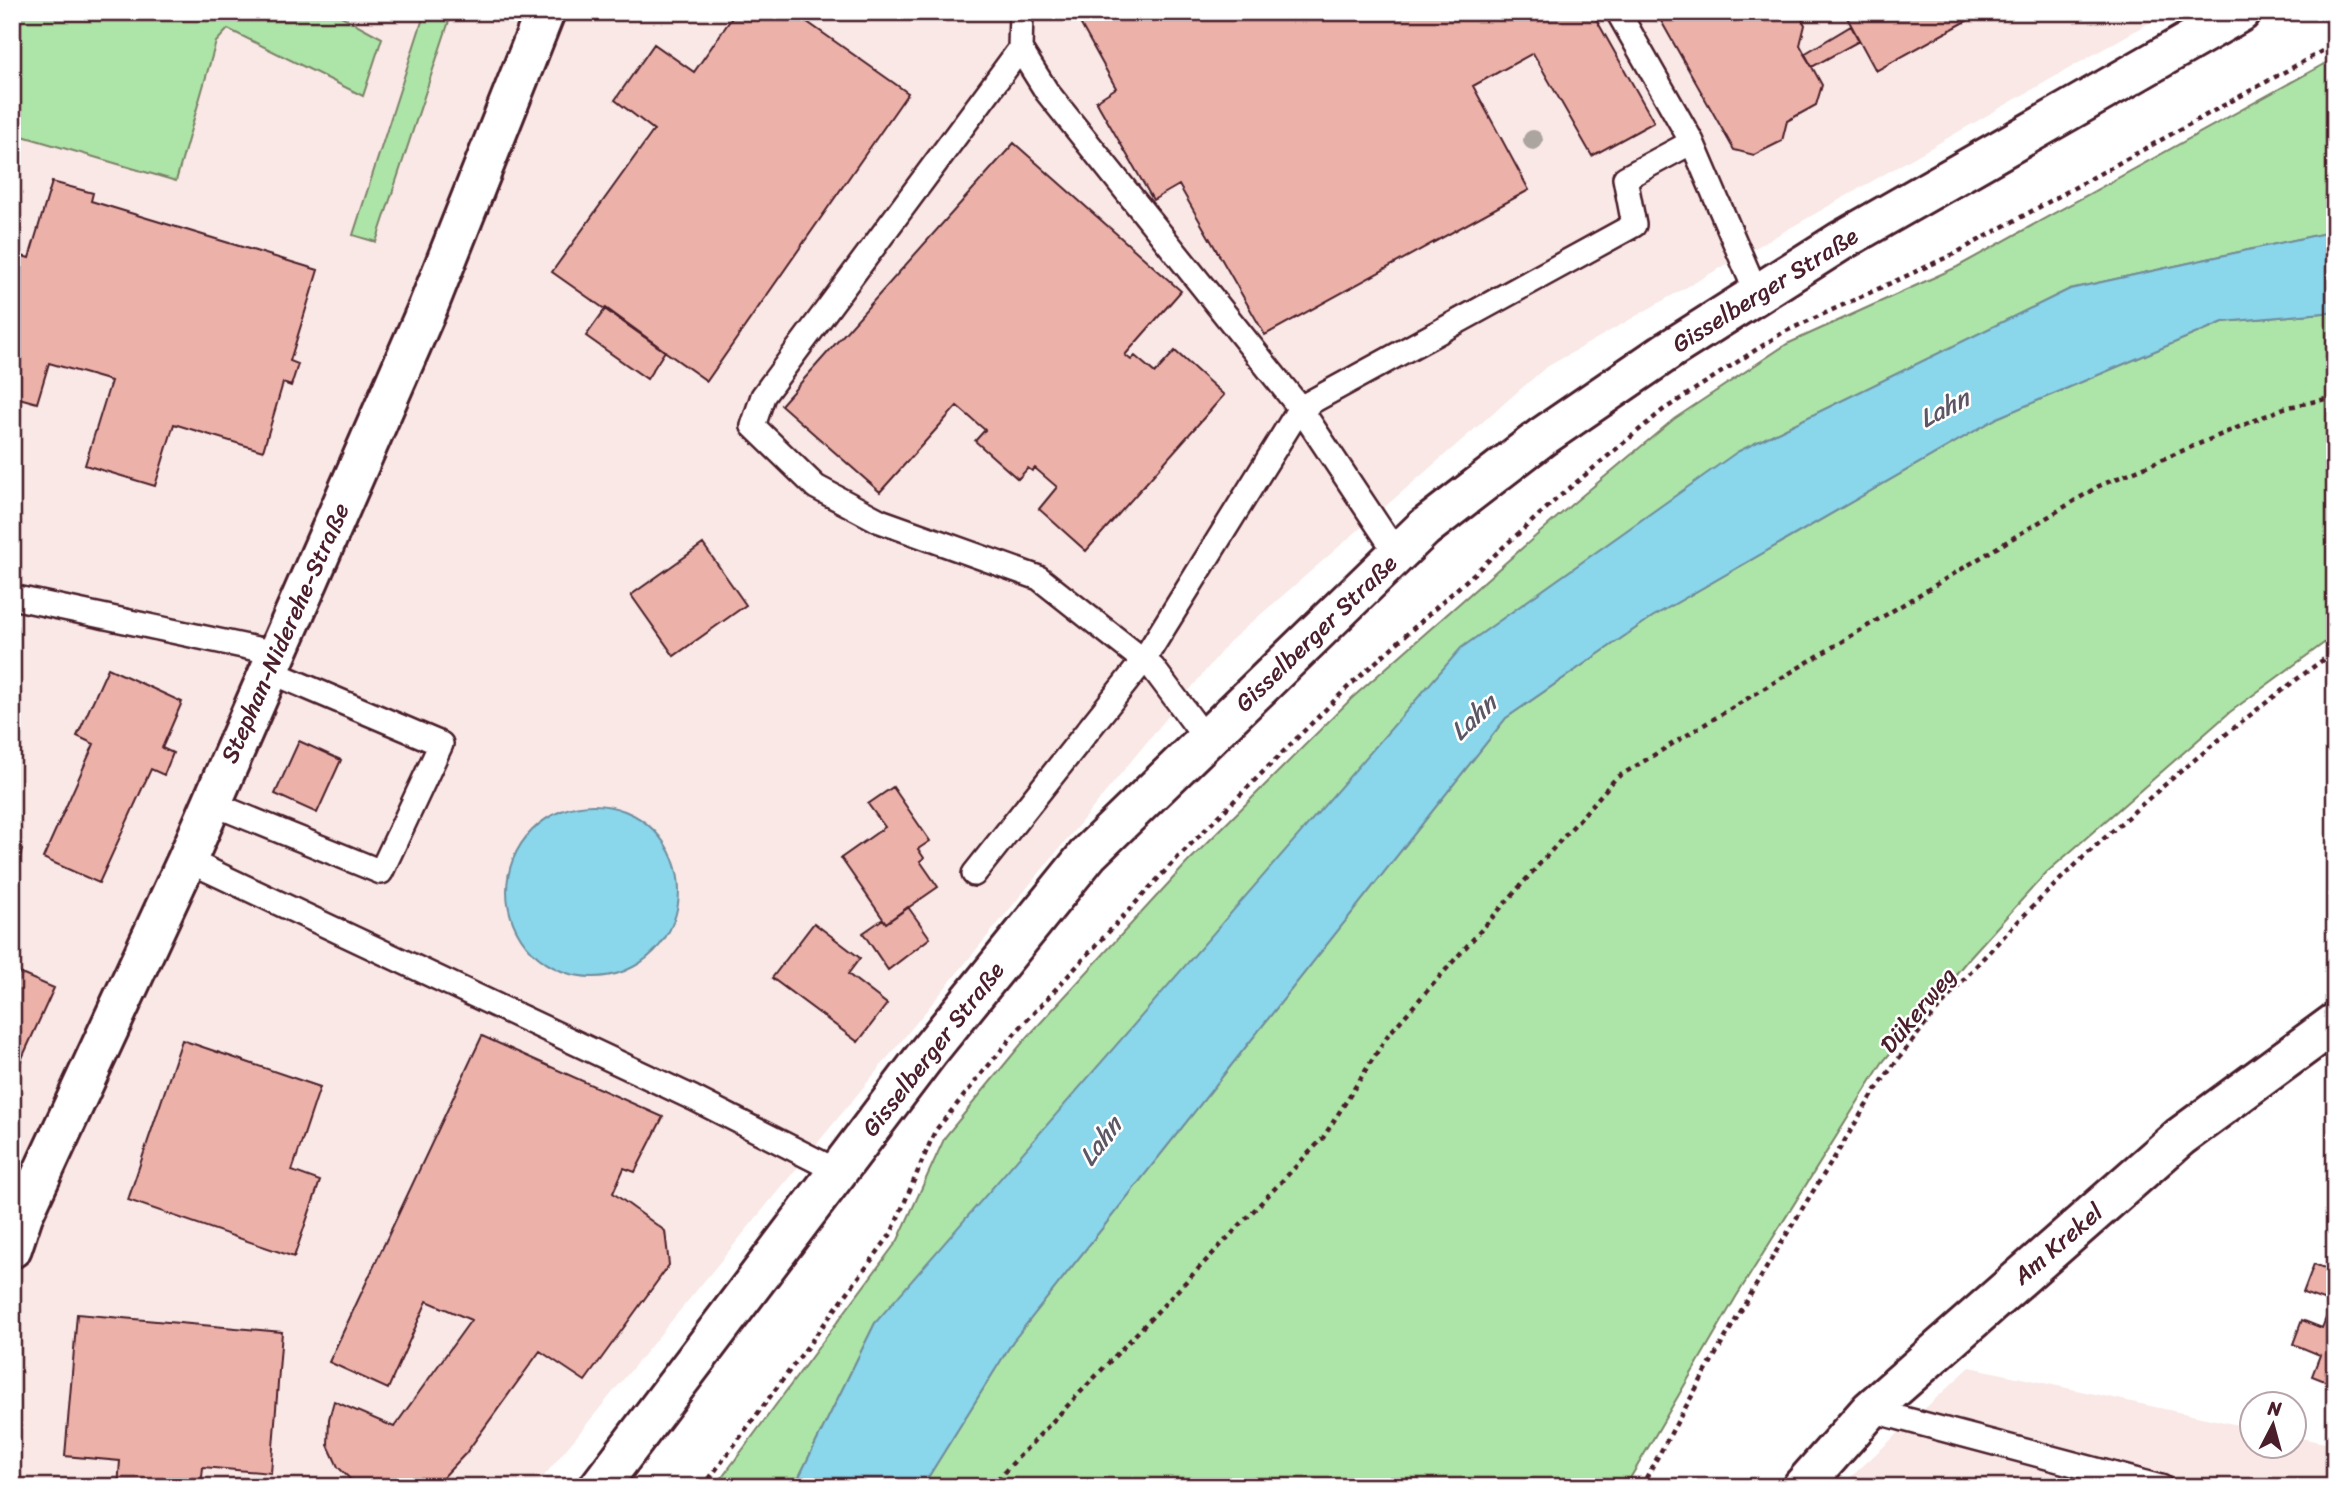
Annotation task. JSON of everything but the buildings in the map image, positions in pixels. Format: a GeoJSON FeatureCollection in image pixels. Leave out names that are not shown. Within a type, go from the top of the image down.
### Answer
{"type":"FeatureCollection","features":[{"type":"Feature","properties":{"kind":"main road","name":"Stephan-Niderehe-Straße"},"geometry":{"type":"LineString","coordinates":[[12,1248],[23,1215],[187,860],[428,307],[545,12]]}},
{"type":"Feature","properties":{"kind":"main road","name":"Gisselberger Straße"},"geometry":{"type":"LineString","coordinates":[[599,1487],[929,1051],[1088,853],[1424,528],[1542,437],[1614,386],[1757,294],[1841,241],[2241,12]]}},
{"type":"Feature","properties":{"kind":"main road","name":"Am Krekel"},"geometry":{"type":"LineString","coordinates":[[1802,1487],[1870,1410],[2180,1136],[2335,1023]]}},
{"type":"Feature","properties":{"kind":"lane"},"geometry":{"type":"LineString","coordinates":[[1021,12],[1020,49],[1047,92],[1300,408],[1398,554]]}},
{"type":"Feature","properties":{"kind":"lane"},"geometry":{"type":"LineString","coordinates":[[1618,12],[1692,142],[1757,294]]}},
{"type":"Feature","properties":{"kind":"lane"},"geometry":{"type":"LineString","coordinates":[[1020,49],[763,396],[752,426],[816,487],[880,521],[1039,578],[1153,668],[1206,739]]}},
{"type":"Feature","properties":{"kind":"lane"},"geometry":{"type":"LineString","coordinates":[[974,874],[1143,661],[1300,408],[1634,225],[1625,178],[1692,142]]}},
{"type":"Feature","properties":{"kind":"lane"},"geometry":{"type":"LineString","coordinates":[[12,597],[272,662],[441,744],[381,872],[211,803]]}},
{"type":"Feature","properties":{"kind":"lane"},"geometry":{"type":"LineString","coordinates":[[187,860],[693,1097],[839,1172]]}},
{"type":"Feature","properties":{"kind":"lane"},"geometry":{"type":"LineString","coordinates":[[1870,1410],[2161,1487]]}},
{"type":"Feature","properties":{"kind":"path"},"geometry":{"type":"LineString","coordinates":[[703,1487],[891,1234],[935,1131],[1016,1032],[1179,856],[1347,688],[1560,496],[1663,410],[1782,333],[1954,254],[2335,44]]}},
{"type":"Feature","properties":{"kind":"path"},"geometry":{"type":"LineString","coordinates":[[990,1487],[1323,1138],[1388,1035],[1616,778],[2099,486],[2284,408],[2335,397]]}},
{"type":"Feature","properties":{"kind":"path","name":"Dükerweg"},"geometry":{"type":"LineString","coordinates":[[1641,1487],[1743,1302],[1890,1070],[1978,966],[2056,884],[2247,715],[2335,651]]}},
{"type":"Feature","properties":{"kind":"shaded area"},"geometry":{"type":"Polygon","coordinates":[[[12,12],[2168,12],[1545,368],[1229,642],[535,1487],[12,1487],[12,12]]]}},
{"type":"Feature","properties":{"kind":"shaded area"},"geometry":{"type":"Polygon","coordinates":[[[1970,1367],[2238,1425],[2238,1460],[2308,1460],[2308,1440],[2335,1445],[2335,1487],[1840,1487],[1970,1367]]]}},
{"type":"Feature","properties":{"kind":"green space"},"geometry":{"type":"Polygon","coordinates":[[[12,12],[334,12],[382,38],[363,96],[228,29],[216,42],[176,181],[12,133],[12,12]]]}},
{"type":"Feature","properties":{"kind":"green space"},"geometry":{"type":"Polygon","coordinates":[[[425,12],[452,12],[376,242],[353,235],[425,12]]]}},
{"type":"Feature","properties":{"kind":"green space"},"geometry":{"type":"Polygon","coordinates":[[[2335,58],[2335,231],[2070,289],[1737,452],[875,1323],[794,1487],[715,1487],[898,1240],[945,1137],[1023,1042],[1187,863],[1352,698],[1571,505],[1674,419],[1787,344],[1957,267],[2335,58]]]}},
{"type":"Feature","properties":{"kind":"green space"},"geometry":{"type":"Polygon","coordinates":[[[2335,312],[2335,635],[2230,712],[2046,873],[1970,957],[1882,1063],[1736,1297],[1625,1487],[922,1487],[1013,1341],[1506,718],[1652,617],[1999,417],[2223,322],[2335,312]]]}},
{"type":"Feature","properties":{"kind":"water","name":"Lahn"},"geometry":{"type":"Polygon","coordinates":[[[2335,231],[2335,312],[2223,322],[1999,417],[1652,617],[1506,718],[1013,1341],[922,1487],[794,1487],[875,1323],[1461,648],[1737,452],[2070,289],[2335,231]]]}},
{"type":"Feature","properties":{"kind":"water"},"geometry":{"type":"Polygon","coordinates":[[[593,805],[626,812],[654,830],[672,858],[679,891],[672,924],[654,952],[626,970],[593,977],[560,970],[532,952],[514,924],[507,891],[514,858],[532,830],[560,812],[593,805]]]}}]}
